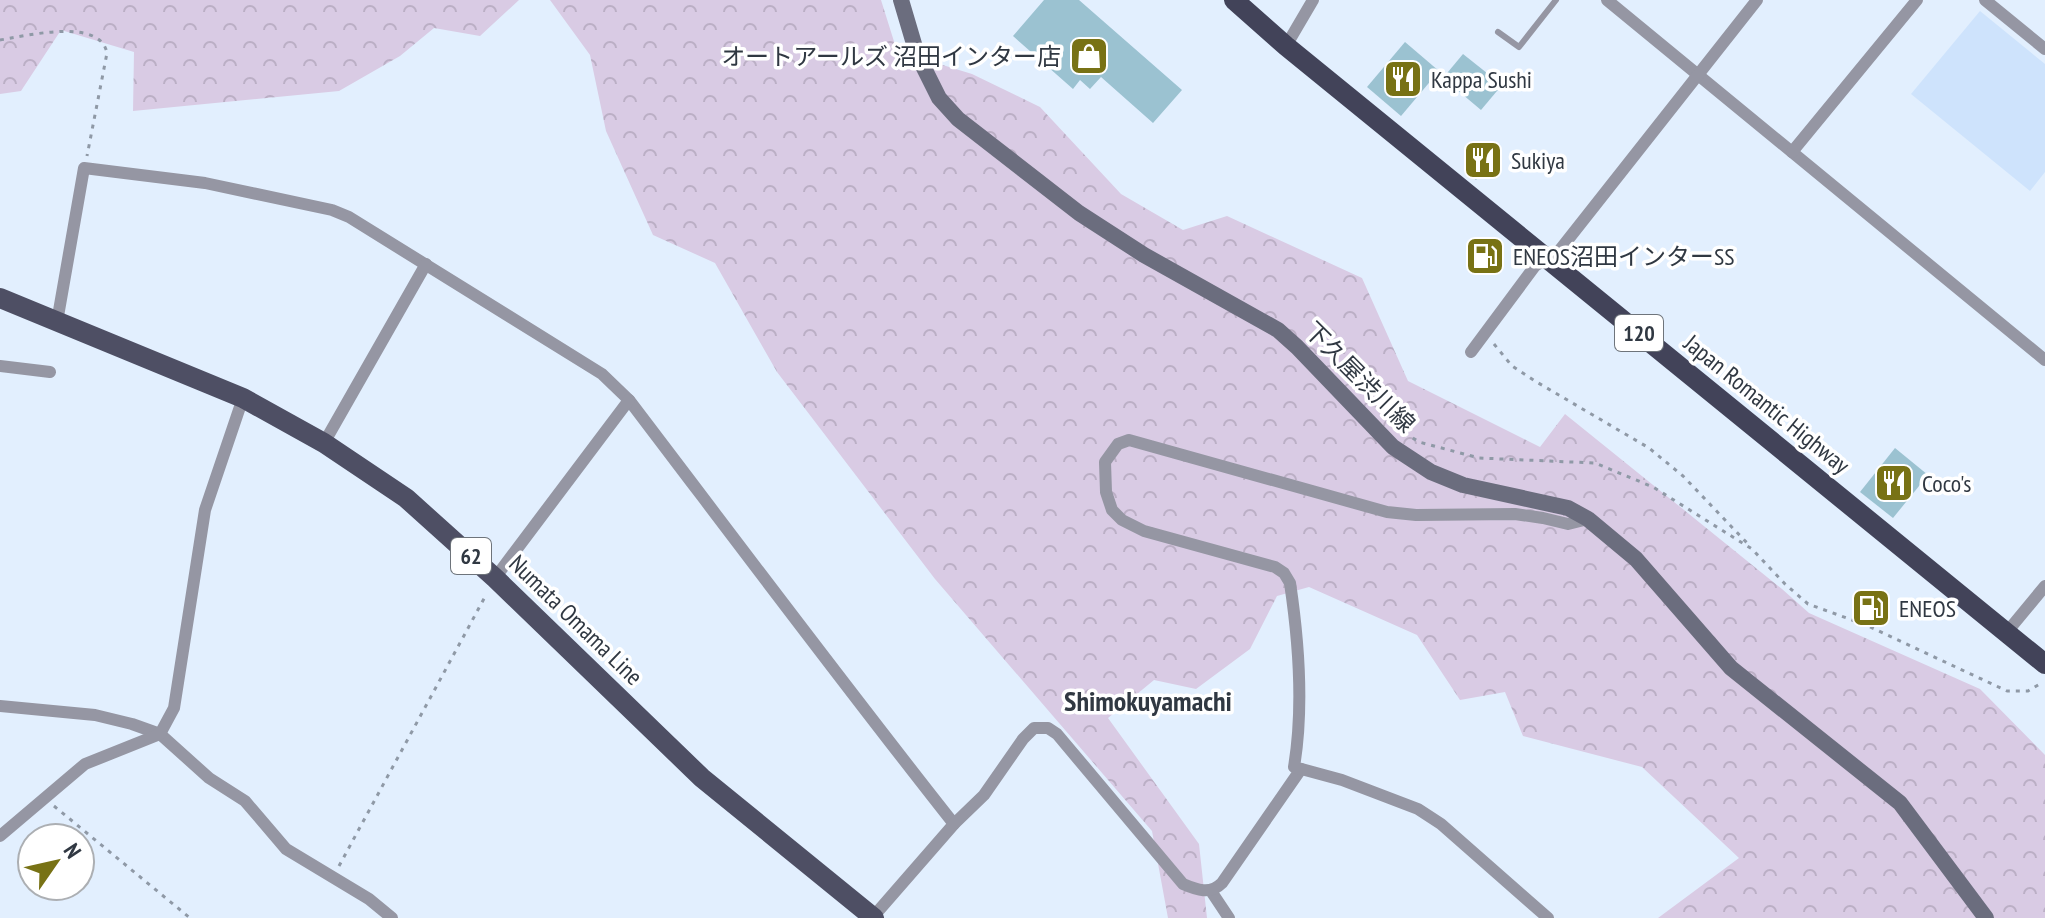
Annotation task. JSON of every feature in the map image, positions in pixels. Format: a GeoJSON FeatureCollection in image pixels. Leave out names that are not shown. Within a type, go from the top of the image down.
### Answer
{"type":"FeatureCollection","features":[{"type":"Feature","properties":{"kind":"highway","name":"Japan Romantic Highway"},"geometry":{"type":"LineString","coordinates":[[1234,0],[1286,46],[2045,664]]}},
{"type":"Feature","properties":{"kind":"main road","name":"下久屋渋川線"},"geometry":{"type":"LineString","coordinates":[[901,0],[917,54],[939,98],[958,119],[1043,186],[1144,255],[1278,330],[1393,447],[1431,472],[1463,485],[1568,508],[1588,519],[1636,559],[1731,668],[1900,803],[1986,918]]}},
{"type":"Feature","properties":{"kind":"main road","name":"Numata Omama Line"},"geometry":{"type":"LineString","coordinates":[[0,298],[243,398],[324,443],[406,498],[495,578],[702,778],[874,918]]}},
{"type":"Feature","properties":{"kind":"street"},"geometry":{"type":"LineString","coordinates":[[1286,46],[1313,0]]}},
{"type":"Feature","properties":{"kind":"street"},"geometry":{"type":"LineString","coordinates":[[1607,0],[2045,360]]}},
{"type":"Feature","properties":{"kind":"street"},"geometry":{"type":"LineString","coordinates":[[1471,352],[1535,266],[1559,251],[1757,0]]}},
{"type":"Feature","properties":{"kind":"street"},"geometry":{"type":"LineString","coordinates":[[1792,152],[1917,0]]}},
{"type":"Feature","properties":{"kind":"street"},"geometry":{"type":"LineString","coordinates":[[1985,0],[2045,49]]}},
{"type":"Feature","properties":{"kind":"street"},"geometry":{"type":"LineString","coordinates":[[57,322],[84,168],[205,183],[332,210],[426,264],[602,374],[629,400],[842,683],[954,824]]}},
{"type":"Feature","properties":{"kind":"street"},"geometry":{"type":"LineString","coordinates":[[324,443],[426,264]]}},
{"type":"Feature","properties":{"kind":"street"},"geometry":{"type":"LineString","coordinates":[[0,366],[50,372]]}},
{"type":"Feature","properties":{"kind":"street"},"geometry":{"type":"LineString","coordinates":[[0,836],[85,764],[160,734],[174,708],[205,510],[243,398]]}},
{"type":"Feature","properties":{"kind":"street"},"geometry":{"type":"LineString","coordinates":[[495,578],[629,400]]}},
{"type":"Feature","properties":{"kind":"street"},"geometry":{"type":"LineString","coordinates":[[1548,918],[1441,824],[1418,809],[1342,780],[1294,767],[1299,737],[1298,663],[1290,583],[1284,573],[1275,567],[1144,531],[1122,520],[1112,510],[1104,479],[1105,462],[1118,444],[1129,440],[1387,512],[1416,515],[1515,514],[1568,524],[1588,519]]}},
{"type":"Feature","properties":{"kind":"street"},"geometry":{"type":"LineString","coordinates":[[2007,632],[2045,586]]}},
{"type":"Feature","properties":{"kind":"street"},"geometry":{"type":"LineString","coordinates":[[0,706],[95,715],[160,734],[209,778],[245,801],[286,849],[369,899],[392,918]]}},
{"type":"Feature","properties":{"kind":"street"},"geometry":{"type":"LineString","coordinates":[[874,918],[954,824],[984,795],[1034,728],[1048,728],[1057,734],[1183,884],[1199,890],[1211,891],[1222,883],[1301,769]]}},
{"type":"Feature","properties":{"kind":"street"},"geometry":{"type":"LineString","coordinates":[[1211,891],[1229,918]]}},
{"type":"Feature","properties":{"kind":"lane"},"geometry":{"type":"LineString","coordinates":[[1498,32],[1519,47],[1556,0]]}},
{"type":"Feature","properties":{"kind":"path"},"geometry":{"type":"LineString","coordinates":[[0,40],[63,31],[94,34],[101,38],[107,53],[84,168]]}},
{"type":"Feature","properties":{"kind":"path"},"geometry":{"type":"LineString","coordinates":[[1484,331],[1512,366],[1649,448],[1683,476],[1785,584],[1808,604],[1866,625],[2007,691],[2028,691],[2045,682]]}},
{"type":"Feature","properties":{"kind":"path"},"geometry":{"type":"LineString","coordinates":[[1394,425],[1419,442],[1479,458],[1595,463],[1653,487],[1752,549]]}},
{"type":"Feature","properties":{"kind":"path"},"geometry":{"type":"LineString","coordinates":[[333,877],[495,578]]}},
{"type":"Feature","properties":{"kind":"path"},"geometry":{"type":"LineString","coordinates":[[44,798],[190,918]]}},
{"type":"Feature","properties":{"kind":"shaded area"},"geometry":{"type":"Polygon","coordinates":[[[1980,11],[2045,64],[2045,172],[2030,191],[1911,94],[1980,11]]]}},
{"type":"Feature","properties":{"kind":"green space"},"geometry":{"type":"Polygon","coordinates":[[[0,0],[519,0],[480,36],[434,28],[400,56],[339,91],[133,111],[134,52],[61,30],[21,91],[0,94],[0,0]]]}},
{"type":"Feature","properties":{"kind":"green space"},"geometry":{"type":"Polygon","coordinates":[[[550,0],[881,0],[897,51],[972,74],[1040,107],[1121,194],[1183,230],[1227,216],[1362,278],[1408,381],[1540,447],[1565,414],[1809,613],[1980,689],[2045,755],[2045,918],[1658,918],[1739,858],[1642,767],[1523,736],[1505,692],[1460,700],[1417,635],[1309,587],[1277,596],[1250,649],[1196,689],[1154,680],[1108,718],[1199,844],[1207,918],[1168,918],[1152,831],[935,579],[777,372],[715,263],[653,235],[606,131],[590,55],[550,0]]]}},
{"type":"Feature","properties":{"kind":"building","name":"オートアールズ 沼田インター店"},"geometry":{"type":"Polygon","coordinates":[[[1044,0],[1079,0],[1182,90],[1153,123],[1101,77],[1090,89],[1080,80],[1073,89],[1013,36],[1044,0]]]}},
{"type":"Feature","properties":{"kind":"building","name":"Kappa Sushi"},"geometry":{"type":"Polygon","coordinates":[[[1405,42],[1439,71],[1401,116],[1367,87],[1405,42]]]}},
{"type":"Feature","properties":{"kind":"building"},"geometry":{"type":"Polygon","coordinates":[[[1463,54],[1502,85],[1481,110],[1443,78],[1463,54]]]}},
{"type":"Feature","properties":{"kind":"building","name":"Sukiya"},"geometry":{"type":"Polygon","coordinates":[[[1490,141],[1502,150],[1476,180],[1465,171],[1490,141]]]}},
{"type":"Feature","properties":{"kind":"building","name":"Coco's"},"geometry":{"type":"Polygon","coordinates":[[[1895,448],[1928,475],[1893,518],[1860,492],[1895,448]]]}},
{"type":"Feature","properties":{"kind":"place","name":"オートアールズ 沼田インター店"},"geometry":{"type":"Point","coordinates":[1089,56]}},
{"type":"Feature","properties":{"kind":"place","name":"Kappa Sushi"},"geometry":{"type":"Point","coordinates":[1403,79]}},
{"type":"Feature","properties":{"kind":"place","name":"Sukiya"},"geometry":{"type":"Point","coordinates":[1483,160]}},
{"type":"Feature","properties":{"kind":"place","name":"ENEOS沼田インターSS"},"geometry":{"type":"Point","coordinates":[1485,256]}},
{"type":"Feature","properties":{"kind":"place","name":"Coco's"},"geometry":{"type":"Point","coordinates":[1894,483]}},
{"type":"Feature","properties":{"kind":"place","name":"ENEOS"},"geometry":{"type":"Point","coordinates":[1871,608]}},
{"type":"Feature","properties":{"kind":"district","name":"Shimokuyamachi"},"geometry":{"type":"Point","coordinates":[1148,700]}}]}
